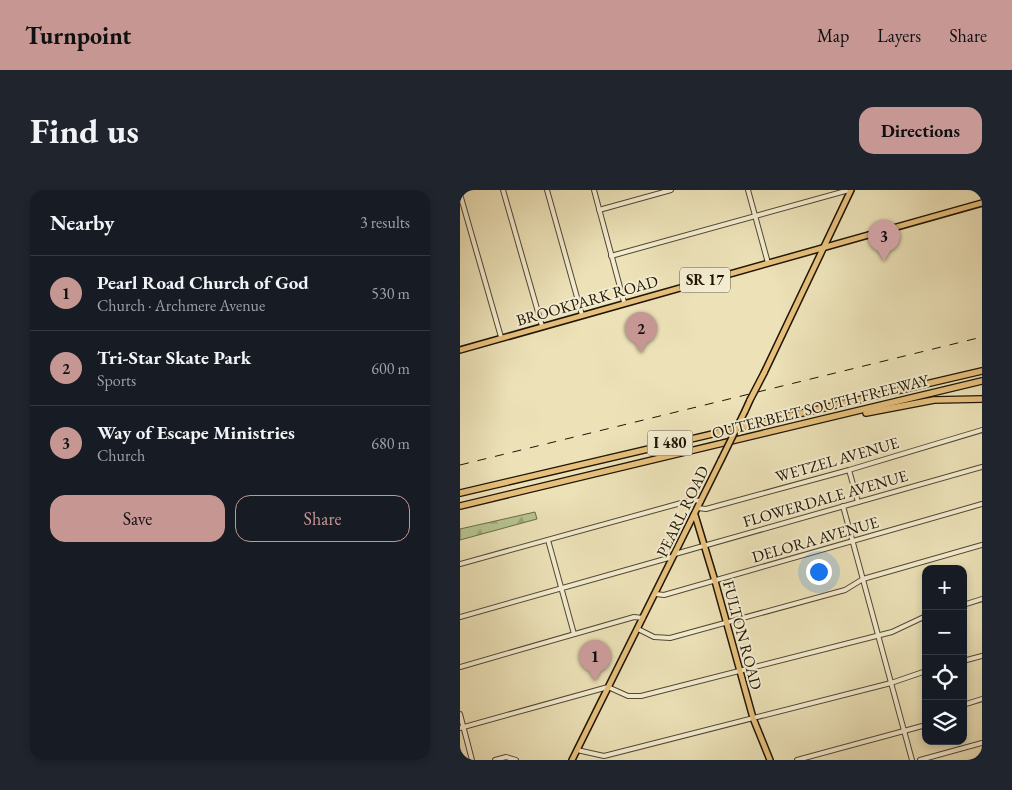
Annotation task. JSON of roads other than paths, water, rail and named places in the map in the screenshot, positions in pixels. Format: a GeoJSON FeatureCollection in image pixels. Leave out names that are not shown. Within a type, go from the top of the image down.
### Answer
{"type":"FeatureCollection","features":[{"type":"Feature","properties":{"kind":"highway","name":"OUTERBELT SOUTH FREEWAY"},"geometry":{"type":"LineString","coordinates":[[460,492],[982,371]]}},
{"type":"Feature","properties":{"kind":"highway","name":"OUTERBELT SOUTH FREEWAY"},"geometry":{"type":"LineString","coordinates":[[460,506],[982,381]]}},
{"type":"Feature","properties":{"kind":"highway"},"geometry":{"type":"LineString","coordinates":[[829,418],[934,400],[982,399]]}},
{"type":"Feature","properties":{"kind":"main road","name":"PEARL ROAD"},"geometry":{"type":"LineString","coordinates":[[572,760],[695,515],[850,190]]}},
{"type":"Feature","properties":{"kind":"main road","name":"BROOKPARK ROAD"},"geometry":{"type":"LineString","coordinates":[[460,349],[982,203]]}},
{"type":"Feature","properties":{"kind":"main road","name":"FULTON ROAD"},"geometry":{"type":"LineString","coordinates":[[695,515],[753,718],[770,760]]}},
{"type":"Feature","properties":{"kind":"street"},"geometry":{"type":"LineString","coordinates":[[503,190],[542,326]]}},
{"type":"Feature","properties":{"kind":"street"},"geometry":{"type":"LineString","coordinates":[[546,190],[582,315]]}},
{"type":"Feature","properties":{"kind":"street"},"geometry":{"type":"LineString","coordinates":[[594,190],[624,302]]}},
{"type":"Feature","properties":{"kind":"street"},"geometry":{"type":"LineString","coordinates":[[599,210],[671,190]]}},
{"type":"Feature","properties":{"kind":"street"},"geometry":{"type":"LineString","coordinates":[[748,190],[768,263]]}},
{"type":"Feature","properties":{"kind":"street"},"geometry":{"type":"LineString","coordinates":[[611,256],[850,190]]}},
{"type":"Feature","properties":{"kind":"street"},"geometry":{"type":"LineString","coordinates":[[460,194],[501,338]]}},
{"type":"Feature","properties":{"kind":"street","name":"WETZEL AVENUE"},"geometry":{"type":"LineString","coordinates":[[698,508],[706,508],[848,470],[982,430]]}},
{"type":"Feature","properties":{"kind":"street","name":"FLOWERDALE AVENUE"},"geometry":{"type":"LineString","coordinates":[[460,617],[705,545],[982,467]]}},
{"type":"Feature","properties":{"kind":"street"},"geometry":{"type":"LineString","coordinates":[[848,470],[858,502]]}},
{"type":"Feature","properties":{"kind":"street"},"geometry":{"type":"LineString","coordinates":[[460,564],[692,500],[701,501]]}},
{"type":"Feature","properties":{"kind":"street","name":"DELORA AVENUE"},"geometry":{"type":"LineString","coordinates":[[656,594],[664,595],[982,504]]}},
{"type":"Feature","properties":{"kind":"street"},"geometry":{"type":"LineString","coordinates":[[843,506],[912,760]]}},
{"type":"Feature","properties":{"kind":"street"},"geometry":{"type":"LineString","coordinates":[[548,540],[574,634]]}},
{"type":"Feature","properties":{"kind":"street"},"geometry":{"type":"LineString","coordinates":[[638,629],[667,639],[845,590],[863,579],[982,545]]}},
{"type":"Feature","properties":{"kind":"street"},"geometry":{"type":"LineString","coordinates":[[967,603],[982,599]]}},
{"type":"Feature","properties":{"kind":"street"},"geometry":{"type":"LineString","coordinates":[[460,667],[634,617],[644,618]]}},
{"type":"Feature","properties":{"kind":"street"},"geometry":{"type":"LineString","coordinates":[[462,728],[608,687],[635,697],[740,672],[879,636],[922,618]]}},
{"type":"Feature","properties":{"kind":"street"},"geometry":{"type":"LineString","coordinates":[[967,660],[982,656]]}},
{"type":"Feature","properties":{"kind":"street"},"geometry":{"type":"LineString","coordinates":[[577,750],[604,756],[891,683],[922,672]]}},
{"type":"Feature","properties":{"kind":"street"},"geometry":{"type":"LineString","coordinates":[[967,704],[982,699]]}},
{"type":"Feature","properties":{"kind":"street"},"geometry":{"type":"LineString","coordinates":[[460,714],[462,728],[472,760]]}},
{"type":"Feature","properties":{"kind":"street"},"geometry":{"type":"LineString","coordinates":[[797,760],[922,727]]}},
{"type":"Feature","properties":{"kind":"street"},"geometry":{"type":"LineString","coordinates":[[920,760],[982,743]]}},
{"type":"Feature","properties":{"kind":"street"},"geometry":{"type":"LineString","coordinates":[[495,760],[506,757],[516,760]]}},
{"type":"Feature","properties":{"kind":"railway"},"geometry":{"type":"LineString","coordinates":[[460,465],[982,337]]}},
{"type":"Feature","properties":{"kind":"place","name":"Way of Escape Ministries"},"geometry":{"type":"Point","coordinates":[884,261]}},
{"type":"Feature","properties":{"kind":"place","name":"Tri-Star Skate Park"},"geometry":{"type":"Point","coordinates":[641,353]}},
{"type":"Feature","properties":{"kind":"place","name":"Pearl Road Church of God"},"geometry":{"type":"Point","coordinates":[595,681]}}]}
